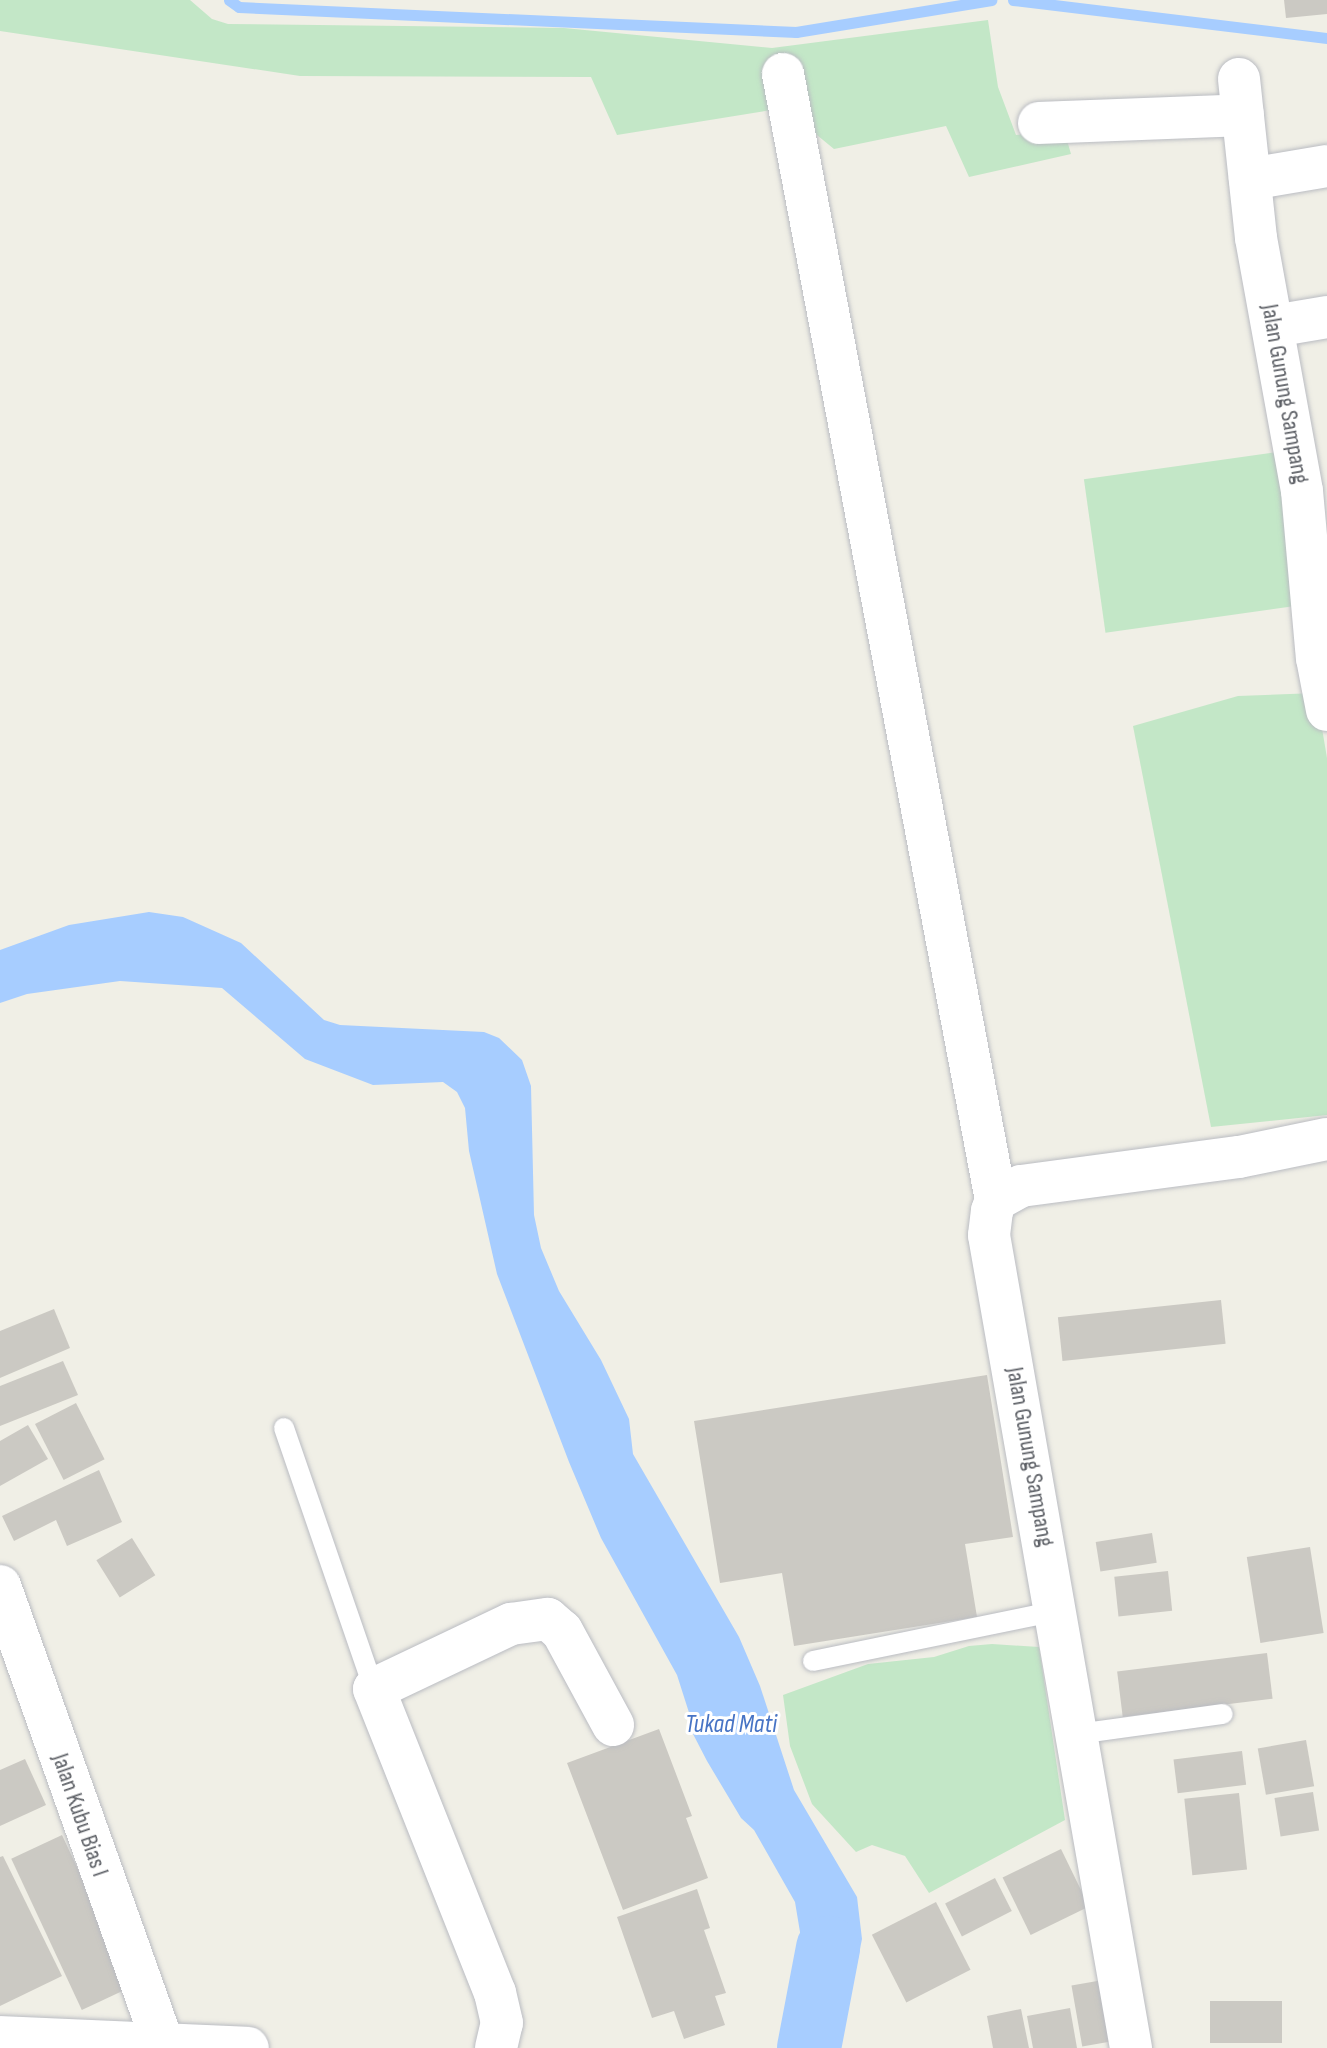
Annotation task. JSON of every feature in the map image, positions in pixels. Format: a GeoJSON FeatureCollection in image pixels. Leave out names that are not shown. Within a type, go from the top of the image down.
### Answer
{"type":"FeatureCollection","features":[{"type":"Feature","properties":{"kind":"street","name":"Jalan Gunung Sampang"},"geometry":{"type":"LineString","coordinates":[[783,74],[996,1200],[989,1235],[1131,2048]]}},
{"type":"Feature","properties":{"kind":"street","name":"Jalan Gunung Sampang"},"geometry":{"type":"LineString","coordinates":[[1039,123],[1241,97],[1256,238],[1302,491],[1317,658],[1327,710]]}},
{"type":"Feature","properties":{"kind":"street"},"geometry":{"type":"LineString","coordinates":[[1250,179],[1327,166]]}},
{"type":"Feature","properties":{"kind":"street"},"geometry":{"type":"LineString","coordinates":[[1274,326],[1327,317]]}},
{"type":"Feature","properties":{"kind":"street"},"geometry":{"type":"LineString","coordinates":[[996,1200],[1021,1186],[1239,1157],[1327,1139]]}},
{"type":"Feature","properties":{"kind":"street","name":"Jalan Kubu Bias I"},"geometry":{"type":"LineString","coordinates":[[0,1586],[163,2044]]}},
{"type":"Feature","properties":{"kind":"street"},"geometry":{"type":"LineString","coordinates":[[496,2048],[502,2023],[495,1993],[374,1689],[511,1624],[548,1619],[562,1631],[613,1725]]}},
{"type":"Feature","properties":{"kind":"street"},"geometry":{"type":"LineString","coordinates":[[0,2037],[248,2048]]}},
{"type":"Feature","properties":{"kind":"lane"},"geometry":{"type":"LineString","coordinates":[[284,1428],[374,1689]]}},
{"type":"Feature","properties":{"kind":"lane"},"geometry":{"type":"LineString","coordinates":[[813,1661],[1056,1611]]}},
{"type":"Feature","properties":{"kind":"lane"},"geometry":{"type":"LineString","coordinates":[[1077,1734],[1223,1714]]}},
{"type":"Feature","properties":{"kind":"green space"},"geometry":{"type":"Polygon","coordinates":[[[0,0],[190,0],[212,19],[228,24],[564,28],[772,48],[988,20],[998,87],[1016,135],[1064,130],[1071,154],[969,177],[946,126],[834,149],[784,108],[617,135],[591,77],[300,76],[0,31],[0,0]]]}},
{"type":"Feature","properties":{"kind":"green space"},"geometry":{"type":"Polygon","coordinates":[[[1277,452],[1299,605],[1105,633],[1084,479],[1277,452]]]}},
{"type":"Feature","properties":{"kind":"green space"},"geometry":{"type":"Polygon","coordinates":[[[1316,693],[1327,758],[1327,1115],[1211,1127],[1133,726],[1238,696],[1316,693]]]}},
{"type":"Feature","properties":{"kind":"green space"},"geometry":{"type":"Polygon","coordinates":[[[969,1646],[1039,1647],[1065,1820],[929,1893],[905,1856],[872,1845],[856,1852],[812,1804],[790,1746],[783,1695],[868,1664],[934,1657],[969,1646]]]}},
{"type":"Feature","properties":{"kind":"water","name":"Tukad Mati"},"geometry":{"type":"Polygon","coordinates":[[[149,912],[183,917],[241,943],[324,1020],[340,1025],[484,1032],[499,1038],[522,1060],[531,1086],[534,1215],[541,1248],[559,1291],[601,1360],[629,1419],[633,1454],[739,1637],[760,1686],[794,1790],[857,1897],[862,1939],[840,2048],[833,2048],[784,2018],[806,1968],[795,1902],[754,1830],[741,1818],[692,1732],[692,1722],[677,1675],[601,1538],[569,1462],[497,1274],[469,1151],[465,1108],[457,1092],[443,1082],[373,1085],[305,1059],[222,988],[120,981],[27,994],[0,1003],[0,950],[69,925],[149,912]]]}},
{"type":"Feature","properties":{"kind":"building"},"geometry":{"type":"Polygon","coordinates":[[[1284,0],[1327,0],[1327,14],[1286,18],[1284,0]]]}},
{"type":"Feature","properties":{"kind":"building"},"geometry":{"type":"Polygon","coordinates":[[[1221,1300],[1226,1344],[1062,1361],[1058,1317],[1221,1300]]]}},
{"type":"Feature","properties":{"kind":"building"},"geometry":{"type":"Polygon","coordinates":[[[54,1309],[70,1348],[0,1378],[0,1331],[54,1309]]]}},
{"type":"Feature","properties":{"kind":"building"},"geometry":{"type":"Polygon","coordinates":[[[63,1361],[78,1395],[0,1426],[0,1386],[63,1361]]]}},
{"type":"Feature","properties":{"kind":"building"},"geometry":{"type":"Polygon","coordinates":[[[987,1375],[1013,1537],[965,1544],[977,1617],[794,1646],[782,1573],[720,1583],[694,1421],[987,1375]]]}},
{"type":"Feature","properties":{"kind":"building"},"geometry":{"type":"Polygon","coordinates":[[[76,1403],[105,1459],[64,1480],[35,1424],[76,1403]]]}},
{"type":"Feature","properties":{"kind":"building"},"geometry":{"type":"Polygon","coordinates":[[[28,1425],[48,1459],[0,1486],[0,1441],[28,1425]]]}},
{"type":"Feature","properties":{"kind":"building"},"geometry":{"type":"Polygon","coordinates":[[[99,1470],[122,1522],[67,1546],[56,1520],[14,1541],[2,1516],[99,1470]]]}},
{"type":"Feature","properties":{"kind":"building"},"geometry":{"type":"Polygon","coordinates":[[[1152,1533],[1157,1563],[1100,1572],[1096,1542],[1152,1533]]]}},
{"type":"Feature","properties":{"kind":"building"},"geometry":{"type":"Polygon","coordinates":[[[132,1538],[155,1575],[120,1598],[96,1560],[132,1538]]]}},
{"type":"Feature","properties":{"kind":"building"},"geometry":{"type":"Polygon","coordinates":[[[1310,1547],[1324,1633],[1260,1643],[1247,1557],[1310,1547]]]}},
{"type":"Feature","properties":{"kind":"building"},"geometry":{"type":"Polygon","coordinates":[[[1168,1571],[1172,1611],[1118,1616],[1114,1577],[1168,1571]]]}},
{"type":"Feature","properties":{"kind":"building"},"geometry":{"type":"Polygon","coordinates":[[[1267,1653],[1273,1699],[1123,1717],[1117,1671],[1267,1653]]]}},
{"type":"Feature","properties":{"kind":"building"},"geometry":{"type":"Polygon","coordinates":[[[659,1729],[692,1816],[686,1818],[708,1878],[623,1910],[567,1763],[659,1729]]]}},
{"type":"Feature","properties":{"kind":"building"},"geometry":{"type":"Polygon","coordinates":[[[1306,1740],[1314,1786],[1266,1795],[1258,1749],[1306,1740]]]}},
{"type":"Feature","properties":{"kind":"building"},"geometry":{"type":"Polygon","coordinates":[[[1242,1751],[1246,1785],[1178,1793],[1174,1759],[1242,1751]]]}},
{"type":"Feature","properties":{"kind":"building"},"geometry":{"type":"Polygon","coordinates":[[[25,1759],[46,1805],[0,1826],[0,1770],[25,1759]]]}},
{"type":"Feature","properties":{"kind":"building"},"geometry":{"type":"Polygon","coordinates":[[[1313,1792],[1319,1831],[1281,1837],[1274,1798],[1313,1792]]]}},
{"type":"Feature","properties":{"kind":"building"},"geometry":{"type":"Polygon","coordinates":[[[1239,1793],[1247,1870],[1192,1875],[1184,1799],[1239,1793]]]}},
{"type":"Feature","properties":{"kind":"building"},"geometry":{"type":"Polygon","coordinates":[[[62,1835],[133,1986],[82,2010],[11,1859],[62,1835]]]}},
{"type":"Feature","properties":{"kind":"building"},"geometry":{"type":"Polygon","coordinates":[[[1061,1849],[1089,1907],[1031,1935],[1003,1877],[1061,1849]]]}},
{"type":"Feature","properties":{"kind":"building"},"geometry":{"type":"Polygon","coordinates":[[[3,1856],[62,1976],[0,2006],[0,1857],[3,1856]]]}},
{"type":"Feature","properties":{"kind":"building"},"geometry":{"type":"Polygon","coordinates":[[[995,1878],[1012,1911],[962,1936],[945,1903],[995,1878]]]}},
{"type":"Feature","properties":{"kind":"building"},"geometry":{"type":"Polygon","coordinates":[[[697,1889],[710,1928],[704,1930],[726,1993],[715,1996],[725,2025],[684,2039],[674,2011],[652,2018],[617,1917],[697,1889]]]}},
{"type":"Feature","properties":{"kind":"building"},"geometry":{"type":"Polygon","coordinates":[[[936,1902],[971,1970],[906,2002],[872,1935],[936,1902]]]}},
{"type":"Feature","properties":{"kind":"building"},"geometry":{"type":"Polygon","coordinates":[[[1103,1980],[1114,2041],[1082,2047],[1071,1986],[1103,1980]]]}},
{"type":"Feature","properties":{"kind":"building"},"geometry":{"type":"Polygon","coordinates":[[[1210,2001],[1282,2001],[1282,2043],[1210,2043],[1210,2001]]]}},
{"type":"Feature","properties":{"kind":"building"},"geometry":{"type":"Polygon","coordinates":[[[1070,2008],[1077,2048],[1033,2048],[1027,2016],[1070,2008]]]}},
{"type":"Feature","properties":{"kind":"building"},"geometry":{"type":"Polygon","coordinates":[[[1021,2009],[1029,2048],[993,2048],[987,2016],[1021,2009]]]}},
{"type":"Feature","properties":{"kind":"waterway"},"geometry":{"type":"LineString","coordinates":[[229,0],[239,7],[796,32],[991,0]]}},
{"type":"Feature","properties":{"kind":"waterway"},"geometry":{"type":"LineString","coordinates":[[1013,0],[1327,38]]}},
{"type":"Feature","properties":{"kind":"waterway"},"geometry":{"type":"LineString","coordinates":[[809,2048],[828,1948]]}}]}
